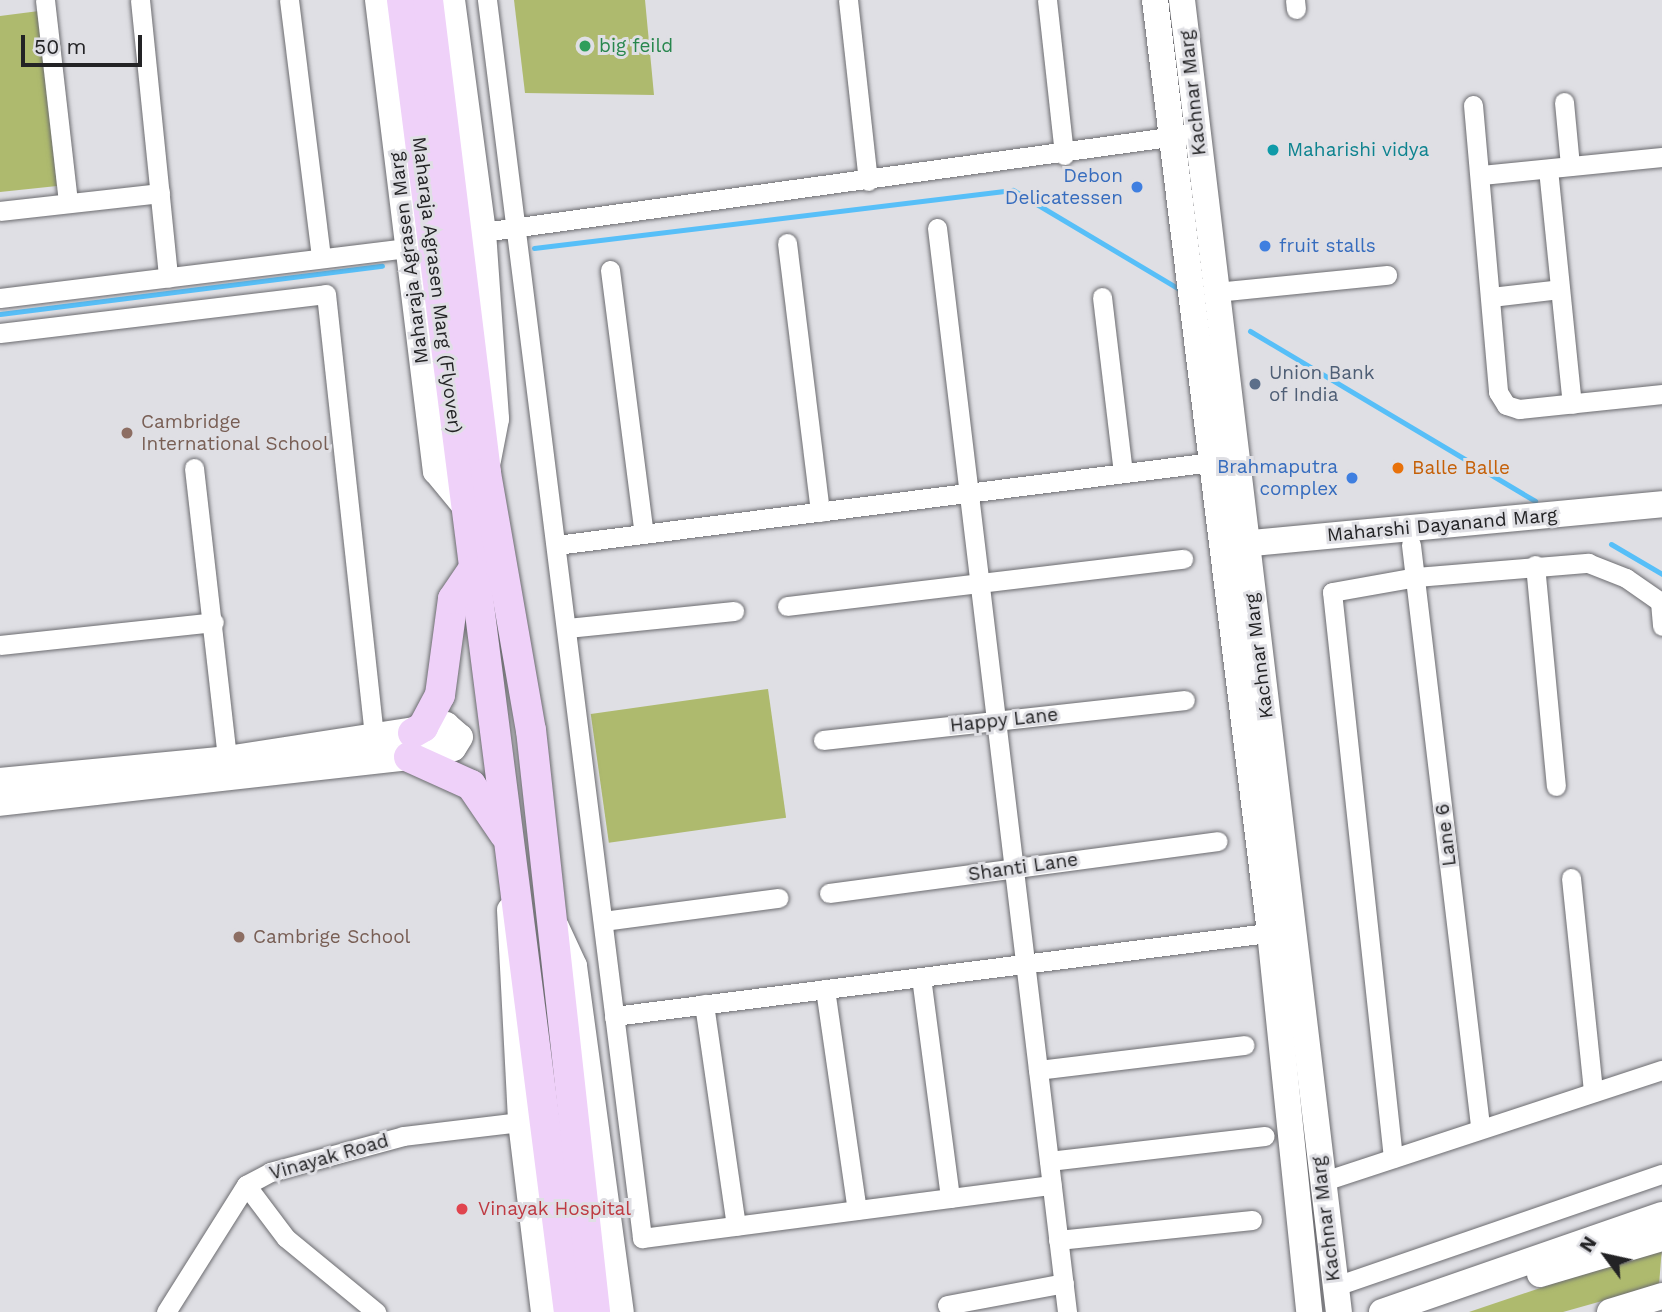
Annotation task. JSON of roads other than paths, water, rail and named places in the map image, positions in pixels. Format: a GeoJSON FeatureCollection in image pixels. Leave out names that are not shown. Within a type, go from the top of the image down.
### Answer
{"type":"FeatureCollection","features":[{"type":"Feature","properties":{"kind":"main road","name":"Maharaja Agrasen Marg (Flyover)"},"geometry":{"type":"LineString","coordinates":[[402,0],[461,372],[485,473]]}},
{"type":"Feature","properties":{"kind":"main road","name":"Maharaja Agrasen Marg (Flyover)"},"geometry":{"type":"LineString","coordinates":[[428,0],[461,372],[465,506],[472,571]]}},
{"type":"Feature","properties":{"kind":"main road"},"geometry":{"type":"LineString","coordinates":[[485,473],[531,730],[595,1312]]}},
{"type":"Feature","properties":{"kind":"main road"},"geometry":{"type":"LineString","coordinates":[[472,571],[453,599],[440,695],[411,745],[471,785],[513,852]]}},
{"type":"Feature","properties":{"kind":"main road"},"geometry":{"type":"LineString","coordinates":[[472,571],[513,852],[569,1312]]}},
{"type":"Feature","properties":{"kind":"street"},"geometry":{"type":"LineString","coordinates":[[45,0],[68,203]]}},
{"type":"Feature","properties":{"kind":"street"},"geometry":{"type":"LineString","coordinates":[[140,0],[168,278]]}},
{"type":"Feature","properties":{"kind":"street"},"geometry":{"type":"LineString","coordinates":[[289,0],[321,258]]}},
{"type":"Feature","properties":{"kind":"street","name":"Maharaja Agrasen Marg"},"geometry":{"type":"LineString","coordinates":[[378,0],[436,471],[465,506]]}},
{"type":"Feature","properties":{"kind":"street"},"geometry":{"type":"LineString","coordinates":[[452,0],[483,232],[496,419],[485,473]]}},
{"type":"Feature","properties":{"kind":"street"},"geometry":{"type":"LineString","coordinates":[[487,0],[518,228],[642,1238],[1052,1185]]}},
{"type":"Feature","properties":{"kind":"street"},"geometry":{"type":"LineString","coordinates":[[848,0],[868,181]]}},
{"type":"Feature","properties":{"kind":"street"},"geometry":{"type":"LineString","coordinates":[[1047,0],[1064,155]]}},
{"type":"Feature","properties":{"kind":"street","name":"Kachnar Marg"},"geometry":{"type":"LineString","coordinates":[[1155,0],[1216,292],[1235,553],[1281,931],[1321,1182],[1336,1300]]}},
{"type":"Feature","properties":{"kind":"street","name":"Kachnar Marg"},"geometry":{"type":"LineString","coordinates":[[1182,0],[1185,135],[1212,462],[1235,553]]}},
{"type":"Feature","properties":{"kind":"street"},"geometry":{"type":"LineString","coordinates":[[1564,102],[1570,166]]}},
{"type":"Feature","properties":{"kind":"street"},"geometry":{"type":"LineString","coordinates":[[1473,105],[1498,392],[1506,405],[1572,404],[1662,394]]}},
{"type":"Feature","properties":{"kind":"street"},"geometry":{"type":"LineString","coordinates":[[483,232],[1064,155],[1185,135]]}},
{"type":"Feature","properties":{"kind":"street"},"geometry":{"type":"LineString","coordinates":[[1481,175],[1662,157]]}},
{"type":"Feature","properties":{"kind":"street"},"geometry":{"type":"LineString","coordinates":[[1548,169],[1572,404]]}},
{"type":"Feature","properties":{"kind":"street"},"geometry":{"type":"LineString","coordinates":[[0,211],[160,193]]}},
{"type":"Feature","properties":{"kind":"street"},"geometry":{"type":"LineString","coordinates":[[937,229],[1067,1312]]}},
{"type":"Feature","properties":{"kind":"street"},"geometry":{"type":"LineString","coordinates":[[787,243],[820,512]]}},
{"type":"Feature","properties":{"kind":"street"},"geometry":{"type":"LineString","coordinates":[[0,298],[407,248]]}},
{"type":"Feature","properties":{"kind":"street"},"geometry":{"type":"LineString","coordinates":[[610,270],[644,534]]}},
{"type":"Feature","properties":{"kind":"street"},"geometry":{"type":"LineString","coordinates":[[1216,292],[1387,275]]}},
{"type":"Feature","properties":{"kind":"street"},"geometry":{"type":"LineString","coordinates":[[1491,297],[1560,289]]}},
{"type":"Feature","properties":{"kind":"street"},"geometry":{"type":"LineString","coordinates":[[0,333],[326,294],[374,739]]}},
{"type":"Feature","properties":{"kind":"street"},"geometry":{"type":"LineString","coordinates":[[1102,296],[1123,473]]}},
{"type":"Feature","properties":{"kind":"street"},"geometry":{"type":"LineString","coordinates":[[556,545],[1212,462]]}},
{"type":"Feature","properties":{"kind":"street"},"geometry":{"type":"LineString","coordinates":[[194,468],[214,622],[227,759]]}},
{"type":"Feature","properties":{"kind":"street","name":"Maharshi Dayanand Marg"},"geometry":{"type":"LineString","coordinates":[[1235,553],[1662,504]]}},
{"type":"Feature","properties":{"kind":"street","name":"Maharshi Dayanand Marg"},"geometry":{"type":"LineString","coordinates":[[1235,553],[1411,545],[1662,521]]}},
{"type":"Feature","properties":{"kind":"street","name":"Lane 6"},"geometry":{"type":"LineString","coordinates":[[1411,545],[1480,1125]]}},
{"type":"Feature","properties":{"kind":"street"},"geometry":{"type":"LineString","coordinates":[[787,606],[1183,559]]}},
{"type":"Feature","properties":{"kind":"street"},"geometry":{"type":"LineString","coordinates":[[1535,565],[1556,786]]}},
{"type":"Feature","properties":{"kind":"street"},"geometry":{"type":"LineString","coordinates":[[1393,1158],[1332,592],[1416,577],[1535,565],[1608,568],[1661,602],[1662,626]]}},
{"type":"Feature","properties":{"kind":"street"},"geometry":{"type":"LineString","coordinates":[[567,628],[734,611]]}},
{"type":"Feature","properties":{"kind":"street"},"geometry":{"type":"LineString","coordinates":[[0,645],[214,622]]}},
{"type":"Feature","properties":{"kind":"street","name":"Happy Lane"},"geometry":{"type":"LineString","coordinates":[[823,740],[1185,700]]}},
{"type":"Feature","properties":{"kind":"street"},"geometry":{"type":"LineString","coordinates":[[0,781],[227,759],[374,739],[411,745]]}},
{"type":"Feature","properties":{"kind":"street"},"geometry":{"type":"LineString","coordinates":[[0,803],[411,745]]}},
{"type":"Feature","properties":{"kind":"street","name":"Shanti Lane"},"geometry":{"type":"LineString","coordinates":[[829,893],[1218,841]]}},
{"type":"Feature","properties":{"kind":"street"},"geometry":{"type":"LineString","coordinates":[[513,852],[507,947],[521,1122],[544,1312]]}},
{"type":"Feature","properties":{"kind":"street"},"geometry":{"type":"LineString","coordinates":[[1571,878],[1593,1092]]}},
{"type":"Feature","properties":{"kind":"street"},"geometry":{"type":"LineString","coordinates":[[603,921],[778,898]]}},
{"type":"Feature","properties":{"kind":"street"},"geometry":{"type":"LineString","coordinates":[[551,916],[574,966],[621,1312]]}},
{"type":"Feature","properties":{"kind":"street"},"geometry":{"type":"LineString","coordinates":[[614,1016],[1281,931]]}},
{"type":"Feature","properties":{"kind":"street","name":"Kachnar Marg"},"geometry":{"type":"LineString","coordinates":[[1281,931],[1309,1312]]}},
{"type":"Feature","properties":{"kind":"street"},"geometry":{"type":"LineString","coordinates":[[922,977],[950,1198]]}},
{"type":"Feature","properties":{"kind":"street"},"geometry":{"type":"LineString","coordinates":[[825,989],[857,1210]]}},
{"type":"Feature","properties":{"kind":"street"},"geometry":{"type":"LineString","coordinates":[[704,1004],[736,1226]]}},
{"type":"Feature","properties":{"kind":"street"},"geometry":{"type":"LineString","coordinates":[[1038,1069],[1244,1045]]}},
{"type":"Feature","properties":{"kind":"street"},"geometry":{"type":"LineString","coordinates":[[1321,1182],[1480,1125],[1662,1070]]}},
{"type":"Feature","properties":{"kind":"street","name":"Vinayak Road"},"geometry":{"type":"LineString","coordinates":[[166,1312],[246,1185],[402,1136],[521,1122]]}},
{"type":"Feature","properties":{"kind":"street"},"geometry":{"type":"LineString","coordinates":[[1049,1161],[1265,1136]]}},
{"type":"Feature","properties":{"kind":"street"},"geometry":{"type":"LineString","coordinates":[[1336,1300],[1662,1174]]}},
{"type":"Feature","properties":{"kind":"street"},"geometry":{"type":"LineString","coordinates":[[246,1185],[286,1238],[376,1312]]}},
{"type":"Feature","properties":{"kind":"street"},"geometry":{"type":"LineString","coordinates":[[1382,1312],[1497,1275],[1662,1215]]}},
{"type":"Feature","properties":{"kind":"street"},"geometry":{"type":"LineString","coordinates":[[1058,1240],[1252,1220]]}},
{"type":"Feature","properties":{"kind":"street"},"geometry":{"type":"LineString","coordinates":[[1497,1275],[1547,1273],[1662,1238]]}},
{"type":"Feature","properties":{"kind":"street"},"geometry":{"type":"LineString","coordinates":[[947,1305],[1063,1283]]}},
{"type":"Feature","properties":{"kind":"street"},"geometry":{"type":"LineString","coordinates":[[1610,1312],[1662,1296]]}},
{"type":"Feature","properties":{"kind":"waterway"},"geometry":{"type":"LineString","coordinates":[[534,248],[1013,190],[1181,290]]}},
{"type":"Feature","properties":{"kind":"waterway"},"geometry":{"type":"LineString","coordinates":[[0,314],[382,266]]}},
{"type":"Feature","properties":{"kind":"waterway"},"geometry":{"type":"LineString","coordinates":[[1250,331],[1535,501]]}},
{"type":"Feature","properties":{"kind":"waterway"},"geometry":{"type":"LineString","coordinates":[[1611,544],[1662,574]]}},
{"type":"Feature","properties":{"kind":"place","name":"big feild"},"geometry":{"type":"Point","coordinates":[585,46]}},
{"type":"Feature","properties":{"kind":"place","name":"Maharishi vidya"},"geometry":{"type":"Point","coordinates":[1273,150]}},
{"type":"Feature","properties":{"kind":"place","name":"Debon Delicatessen"},"geometry":{"type":"Point","coordinates":[1137,187]}},
{"type":"Feature","properties":{"kind":"place","name":"fruit stalls"},"geometry":{"type":"Point","coordinates":[1265,246]}},
{"type":"Feature","properties":{"kind":"place","name":"Union Bank of India"},"geometry":{"type":"Point","coordinates":[1255,384]}},
{"type":"Feature","properties":{"kind":"place","name":"Cambridge International School"},"geometry":{"type":"Point","coordinates":[127,433]}},
{"type":"Feature","properties":{"kind":"place","name":"Balle Balle"},"geometry":{"type":"Point","coordinates":[1398,468]}},
{"type":"Feature","properties":{"kind":"place","name":"Brahmaputra complex"},"geometry":{"type":"Point","coordinates":[1352,478]}},
{"type":"Feature","properties":{"kind":"place","name":"Cambrige School"},"geometry":{"type":"Point","coordinates":[239,937]}},
{"type":"Feature","properties":{"kind":"place","name":"Vinayak Hospital"},"geometry":{"type":"Point","coordinates":[462,1209]}}]}
